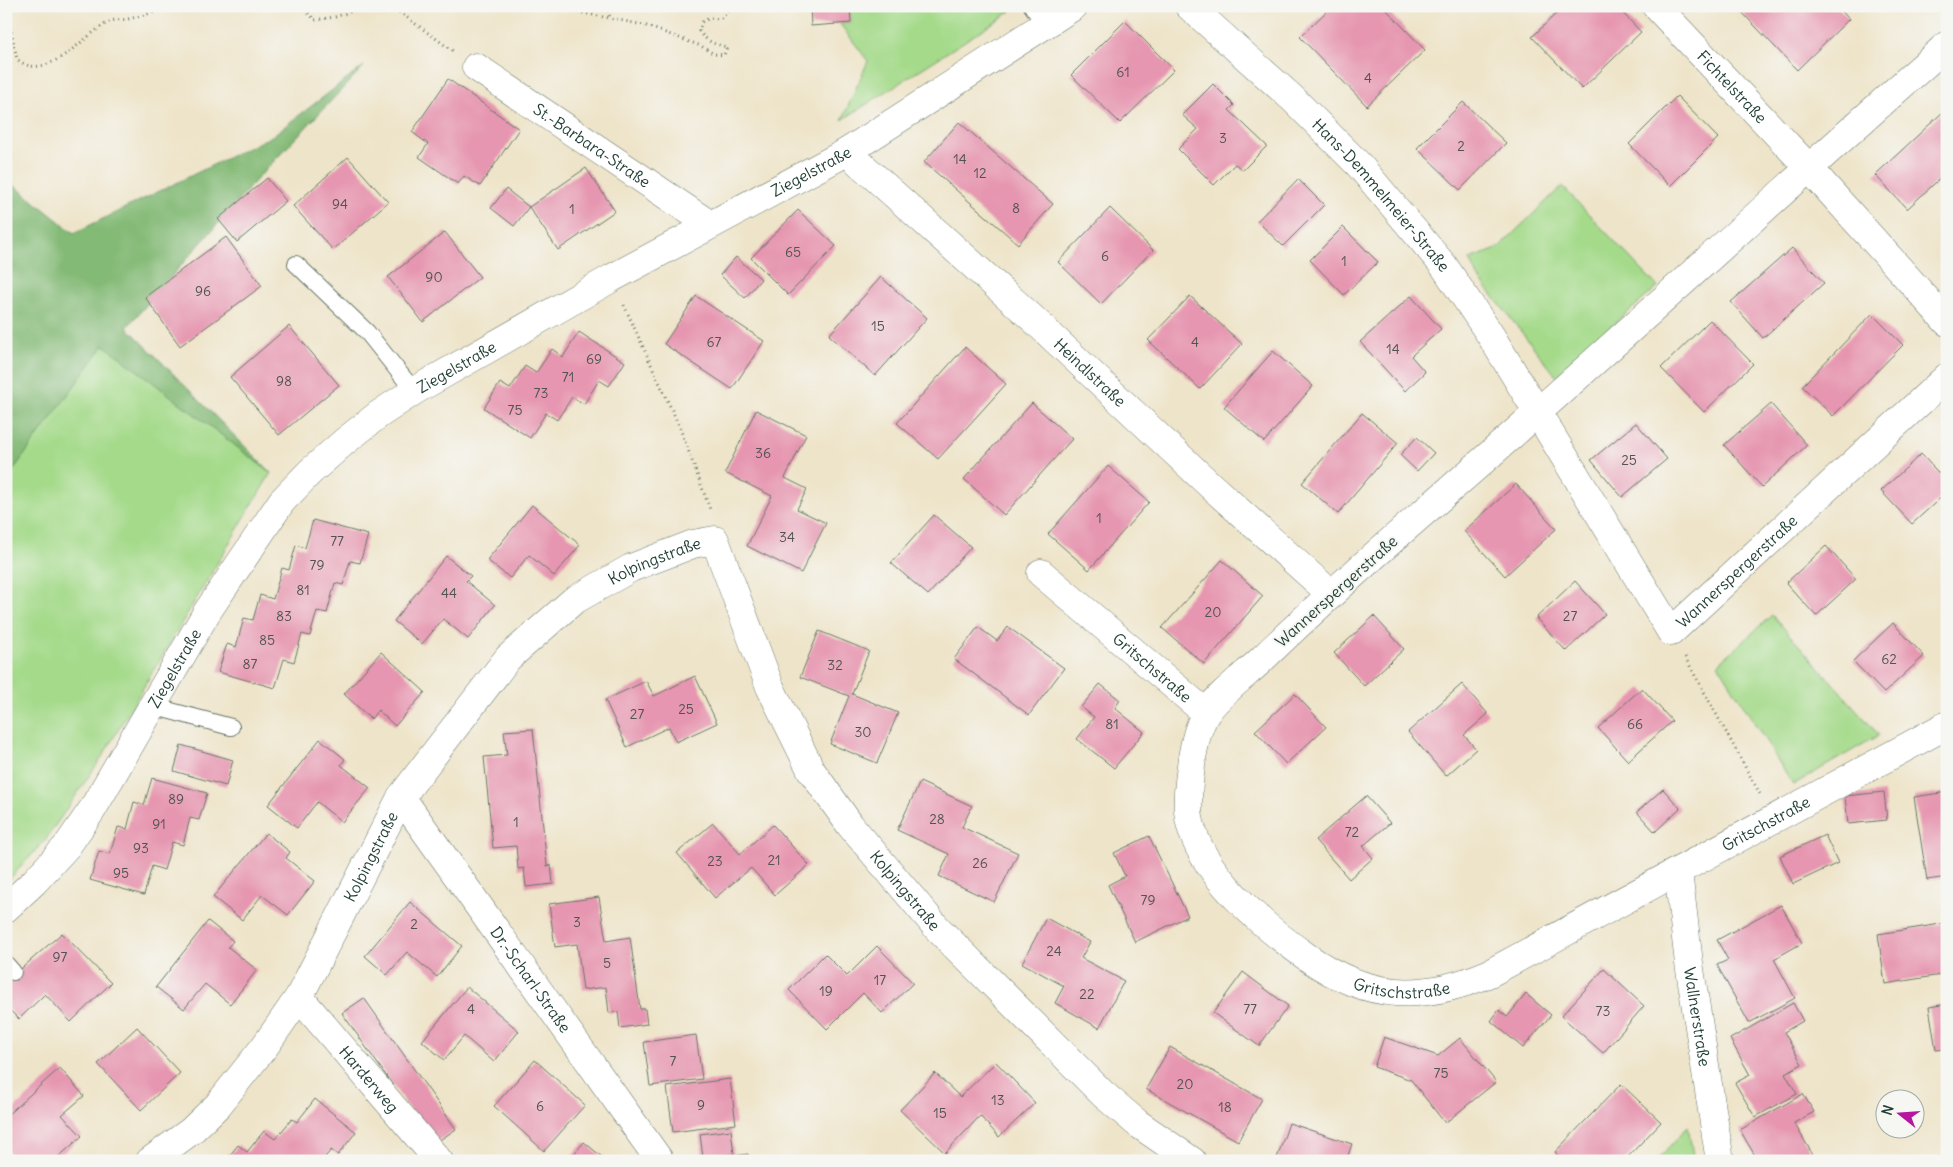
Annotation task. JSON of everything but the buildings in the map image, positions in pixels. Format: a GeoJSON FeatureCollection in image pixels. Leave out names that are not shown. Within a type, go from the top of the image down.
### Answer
{"type":"FeatureCollection","features":[{"type":"Feature","properties":{"kind":"street","name":"Ziegelstraße"},"geometry":{"type":"LineString","coordinates":[[6,908],[34,882],[67,846],[120,764],[207,612],[282,501],[310,472],[344,442],[378,415],[414,391],[709,224],[847,152],[1038,16],[1074,6]]}},
{"type":"Feature","properties":{"kind":"street","name":"Hans-Demmelmeier-Straße"},"geometry":{"type":"LineString","coordinates":[[1189,6],[1292,99],[1390,200],[1444,266],[1491,336],[1537,414]]}},
{"type":"Feature","properties":{"kind":"street","name":"Fichtelstraße"},"geometry":{"type":"LineString","coordinates":[[1656,6],[1808,167]]}},
{"type":"Feature","properties":{"kind":"street","name":"Wannerspergerstraße"},"geometry":{"type":"LineString","coordinates":[[1206,713],[1330,593],[1537,414],[1808,167],[1947,45]]}},
{"type":"Feature","properties":{"kind":"street","name":"St.-Barbara-Straße"},"geometry":{"type":"LineString","coordinates":[[476,67],[709,224]]}},
{"type":"Feature","properties":{"kind":"street","name":"Heindlstraße"},"geometry":{"type":"LineString","coordinates":[[847,152],[1031,317],[1211,486],[1330,593]]}},
{"type":"Feature","properties":{"kind":"street"},"geometry":{"type":"LineString","coordinates":[[1808,167],[1947,322]]}},
{"type":"Feature","properties":{"kind":"street","name":"Wannerspergerstraße"},"geometry":{"type":"LineString","coordinates":[[1537,414],[1671,632],[1947,377]]}},
{"type":"Feature","properties":{"kind":"street","name":"Kolpingstraße"},"geometry":{"type":"LineString","coordinates":[[150,1161],[191,1131],[218,1105],[265,1046],[299,997],[402,797],[508,658],[574,601],[631,568],[693,544],[715,540],[770,686],[812,770],[850,825],[938,929],[1103,1094],[1136,1122],[1192,1161]]}},
{"type":"Feature","properties":{"kind":"street","name":"Gritschstraße"},"geometry":{"type":"LineString","coordinates":[[1040,573],[1206,713],[1192,762],[1188,788],[1189,818],[1198,842],[1232,894],[1257,919],[1314,962],[1345,979],[1382,991],[1409,994],[1464,985],[1490,973],[1947,725]]}},
{"type":"Feature","properties":{"kind":"street","name":"Dr.-Scharl-Straße"},"geometry":{"type":"LineString","coordinates":[[402,797],[660,1161]]}},
{"type":"Feature","properties":{"kind":"street","name":"Wallnerstraße"},"geometry":{"type":"LineString","coordinates":[[1678,872],[1720,1161]]}},
{"type":"Feature","properties":{"kind":"street","name":"Harderweg"},"geometry":{"type":"LineString","coordinates":[[299,997],[439,1161]]}},
{"type":"Feature","properties":{"kind":"lane"},"geometry":{"type":"LineString","coordinates":[[296,264],[367,332],[414,391]]}},
{"type":"Feature","properties":{"kind":"lane"},"geometry":{"type":"LineString","coordinates":[[152,706],[231,727]]}},
{"type":"Feature","properties":{"kind":"path"},"geometry":{"type":"LineString","coordinates":[[6,7],[17,59],[24,65],[34,68],[49,64],[110,21],[147,15],[169,6]]}},
{"type":"Feature","properties":{"kind":"path"},"geometry":{"type":"LineString","coordinates":[[301,6],[315,20],[335,17],[367,6]]}},
{"type":"Feature","properties":{"kind":"path"},"geometry":{"type":"LineString","coordinates":[[391,6],[476,67]]}},
{"type":"Feature","properties":{"kind":"path"},"geometry":{"type":"LineString","coordinates":[[548,6],[610,17],[664,31],[701,46],[714,54],[724,55],[727,47],[705,39],[700,31],[702,22],[710,18],[720,19],[730,10],[730,6]]}},
{"type":"Feature","properties":{"kind":"path"},"geometry":{"type":"LineString","coordinates":[[605,6],[610,17]]}},
{"type":"Feature","properties":{"kind":"path"},"geometry":{"type":"LineString","coordinates":[[612,278],[680,428],[712,516],[715,540]]}},
{"type":"Feature","properties":{"kind":"path"},"geometry":{"type":"LineString","coordinates":[[1671,632],[1774,818]]}},
{"type":"Feature","properties":{"kind":"green space"},"geometry":{"type":"Polygon","coordinates":[[[850,6],[1011,6],[1010,12],[842,120],[868,61],[840,24],[851,23],[850,6]]]}},
{"type":"Feature","properties":{"kind":"green space"},"geometry":{"type":"Polygon","coordinates":[[[364,66],[258,178],[127,327],[271,473],[104,345],[6,480],[6,179],[74,233],[272,136],[364,66]]]}},
{"type":"Feature","properties":{"kind":"green space"},"geometry":{"type":"Polygon","coordinates":[[[1562,186],[1658,287],[1584,349],[1557,377],[1478,277],[1470,259],[1497,249],[1562,186]]]}},
{"type":"Feature","properties":{"kind":"green space"},"geometry":{"type":"Polygon","coordinates":[[[104,344],[271,473],[102,757],[46,839],[6,883],[6,480],[104,344]]]}},
{"type":"Feature","properties":{"kind":"green space"},"geometry":{"type":"Polygon","coordinates":[[[1772,615],[1879,735],[1793,785],[1718,664],[1772,615]]]}},
{"type":"Feature","properties":{"kind":"green space"},"geometry":{"type":"Polygon","coordinates":[[[1688,1126],[1694,1161],[1656,1161],[1688,1126]]]}}]}
